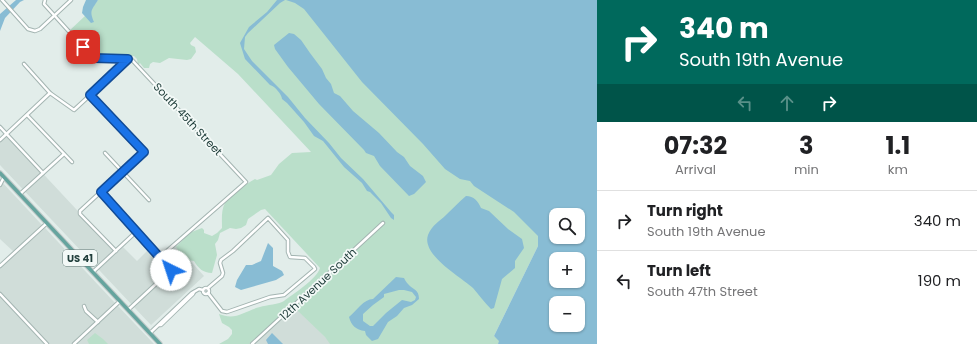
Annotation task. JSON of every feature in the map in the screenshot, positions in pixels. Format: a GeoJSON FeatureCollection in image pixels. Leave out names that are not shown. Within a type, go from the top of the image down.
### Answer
{"type":"FeatureCollection","features":[{"type":"Feature","properties":{"kind":"main road","name":"US 41"},"geometry":{"type":"LineString","coordinates":[[0,173],[160,344]]}},
{"type":"Feature","properties":{"kind":"street"},"geometry":{"type":"LineString","coordinates":[[2,0],[28,29],[35,31],[71,0]]}},
{"type":"Feature","properties":{"kind":"street"},"geometry":{"type":"LineString","coordinates":[[45,0],[44,4],[93,58],[128,59]]}},
{"type":"Feature","properties":{"kind":"street"},"geometry":{"type":"LineString","coordinates":[[24,64],[50,93],[74,110],[128,59]]}},
{"type":"Feature","properties":{"kind":"street","name":"South 45th Street"},"geometry":{"type":"LineString","coordinates":[[128,59],[132,60],[246,182],[160,256]]}},
{"type":"Feature","properties":{"kind":"street"},"geometry":{"type":"LineString","coordinates":[[0,140],[50,93]]}},
{"type":"Feature","properties":{"kind":"street"},"geometry":{"type":"LineString","coordinates":[[90,95],[144,152],[80,211],[80,215],[116,251]]}},
{"type":"Feature","properties":{"kind":"street"},"geometry":{"type":"LineString","coordinates":[[27,115],[72,162]]}},
{"type":"Feature","properties":{"kind":"street"},"geometry":{"type":"LineString","coordinates":[[0,128],[43,173]]}},
{"type":"Feature","properties":{"kind":"street"},"geometry":{"type":"LineString","coordinates":[[105,153],[149,200]]}},
{"type":"Feature","properties":{"kind":"street"},"geometry":{"type":"LineString","coordinates":[[19,194],[64,154]]}},
{"type":"Feature","properties":{"kind":"street"},"geometry":{"type":"LineString","coordinates":[[0,185],[4,177]]}},
{"type":"Feature","properties":{"kind":"street"},"geometry":{"type":"LineString","coordinates":[[101,192],[171,270],[128,310]]}},
{"type":"Feature","properties":{"kind":"street"},"geometry":{"type":"LineString","coordinates":[[150,333],[175,312],[194,292],[199,289],[203,290],[208,288],[224,273],[220,260],[268,218],[288,240],[288,252],[290,257],[305,258],[314,267],[314,271],[284,295],[270,297],[227,312],[222,311],[208,293],[204,293],[203,290]]}},
{"type":"Feature","properties":{"kind":"street"},"geometry":{"type":"LineString","coordinates":[[0,266],[47,223]]}},
{"type":"Feature","properties":{"kind":"street","name":"12th Avenue South"},"geometry":{"type":"LineString","coordinates":[[252,344],[384,223]]}},
{"type":"Feature","properties":{"kind":"street"},"geometry":{"type":"LineString","coordinates":[[93,272],[137,231]]}},
{"type":"Feature","properties":{"kind":"street"},"geometry":{"type":"LineString","coordinates":[[208,288],[208,293]]}},
{"type":"Feature","properties":{"kind":"street"},"geometry":{"type":"LineString","coordinates":[[0,294],[47,344]]}},
{"type":"Feature","properties":{"kind":"street"},"geometry":{"type":"LineString","coordinates":[[74,344],[120,301]]}},
{"type":"Feature","properties":{"kind":"street"},"geometry":{"type":"LineString","coordinates":[[84,306],[86,311],[98,322]]}},
{"type":"Feature","properties":{"kind":"shaded area"},"geometry":{"type":"Polygon","coordinates":[[[6,134],[117,253],[123,247],[137,261],[152,246],[162,253],[174,243],[204,276],[151,325],[0,165],[0,140],[6,134]]]}},
{"type":"Feature","properties":{"kind":"shaded area"},"geometry":{"type":"Polygon","coordinates":[[[0,180],[42,225],[14,252],[0,239],[0,180]]]}},
{"type":"Feature","properties":{"kind":"shaded area"},"geometry":{"type":"Polygon","coordinates":[[[45,228],[115,303],[73,344],[48,344],[0,293],[0,267],[45,228]]]}},
{"type":"Feature","properties":{"kind":"shaded area"},"geometry":{"type":"Polygon","coordinates":[[[0,294],[47,344],[0,344],[0,294]]]}},
{"type":"Feature","properties":{"kind":"shaded area"},"geometry":{"type":"Polygon","coordinates":[[[117,305],[154,344],[75,344],[117,305]]]}},
{"type":"Feature","properties":{"kind":"shaded area"},"geometry":{"type":"Polygon","coordinates":[[[294,305],[332,344],[253,344],[294,305]]]}},
{"type":"Feature","properties":{"kind":"green space"},"geometry":{"type":"Polygon","coordinates":[[[98,0],[323,0],[539,236],[538,246],[494,336],[500,341],[498,344],[330,344],[294,305],[249,344],[219,344],[228,339],[232,334],[232,330],[222,323],[219,314],[225,316],[235,316],[260,307],[282,302],[310,281],[320,268],[265,209],[248,219],[246,225],[241,228],[230,228],[220,233],[215,244],[217,255],[212,273],[201,270],[194,261],[187,260],[176,247],[189,233],[202,228],[204,233],[212,236],[217,233],[222,228],[222,215],[225,203],[234,193],[255,179],[257,180],[271,175],[279,164],[292,153],[311,152],[238,74],[195,37],[190,43],[195,47],[196,52],[191,59],[169,58],[160,63],[153,62],[150,64],[149,68],[144,68],[140,63],[138,65],[137,59],[134,56],[93,57],[69,31],[85,16],[91,15],[91,9],[98,0]]]}},
{"type":"Feature","properties":{"kind":"green space"},"geometry":{"type":"Polygon","coordinates":[[[95,333],[108,344],[89,344],[87,340],[95,333]]]}},
{"type":"Feature","properties":{"kind":"water"},"geometry":{"type":"Polygon","coordinates":[[[16,0],[24,0],[20,2],[5,18],[0,31],[0,14],[16,0]]]}},
{"type":"Feature","properties":{"kind":"water"},"geometry":{"type":"Polygon","coordinates":[[[86,0],[98,0],[92,10],[94,22],[91,23],[82,13],[86,0]]]}},
{"type":"Feature","properties":{"kind":"water"},"geometry":{"type":"Polygon","coordinates":[[[277,0],[285,0],[248,33],[245,37],[244,49],[252,61],[288,97],[341,158],[363,179],[394,215],[394,220],[381,203],[344,167],[323,141],[314,136],[304,122],[282,99],[281,95],[276,89],[270,85],[245,59],[240,43],[249,27],[267,12],[277,0]]]}},
{"type":"Feature","properties":{"kind":"water"},"geometry":{"type":"Polygon","coordinates":[[[286,0],[597,0],[597,344],[498,344],[499,341],[494,336],[538,246],[538,236],[514,212],[474,186],[470,181],[460,179],[445,169],[423,144],[362,82],[304,9],[295,3],[286,0]]]}},
{"type":"Feature","properties":{"kind":"water"},"geometry":{"type":"Polygon","coordinates":[[[289,33],[294,34],[301,40],[322,69],[326,78],[331,84],[334,93],[340,96],[353,111],[404,157],[410,166],[423,176],[426,182],[414,194],[409,196],[380,166],[374,156],[366,153],[319,104],[288,67],[275,49],[274,45],[289,33]]]}},
{"type":"Feature","properties":{"kind":"water"},"geometry":{"type":"Polygon","coordinates":[[[466,196],[475,199],[481,208],[489,211],[508,229],[522,239],[524,248],[515,261],[515,268],[502,279],[494,308],[491,309],[473,288],[436,258],[427,243],[428,235],[432,228],[466,196]]]}},
{"type":"Feature","properties":{"kind":"water"},"geometry":{"type":"Polygon","coordinates":[[[268,243],[273,248],[273,266],[282,271],[284,275],[276,280],[241,290],[235,287],[237,280],[246,265],[252,265],[261,261],[268,243]]]}},
{"type":"Feature","properties":{"kind":"water"},"geometry":{"type":"Polygon","coordinates":[[[396,277],[404,278],[408,284],[417,291],[419,296],[419,299],[412,305],[404,308],[397,316],[388,322],[378,339],[372,341],[366,335],[365,331],[354,327],[349,317],[363,303],[373,299],[396,277]],[[404,290],[384,294],[384,297],[363,314],[363,321],[370,326],[373,326],[402,300],[411,302],[415,300],[416,297],[412,292],[404,290]]]}},
{"type":"Feature","properties":{"kind":"water"},"geometry":{"type":"Polygon","coordinates":[[[272,333],[283,344],[268,344],[266,340],[272,333]]]}},
{"type":"Feature","properties":{"kind":"route"},"geometry":{"type":"LineString","coordinates":[[83,47],[93,58],[128,59],[90,95],[144,152],[101,192],[171,270]]}}]}
